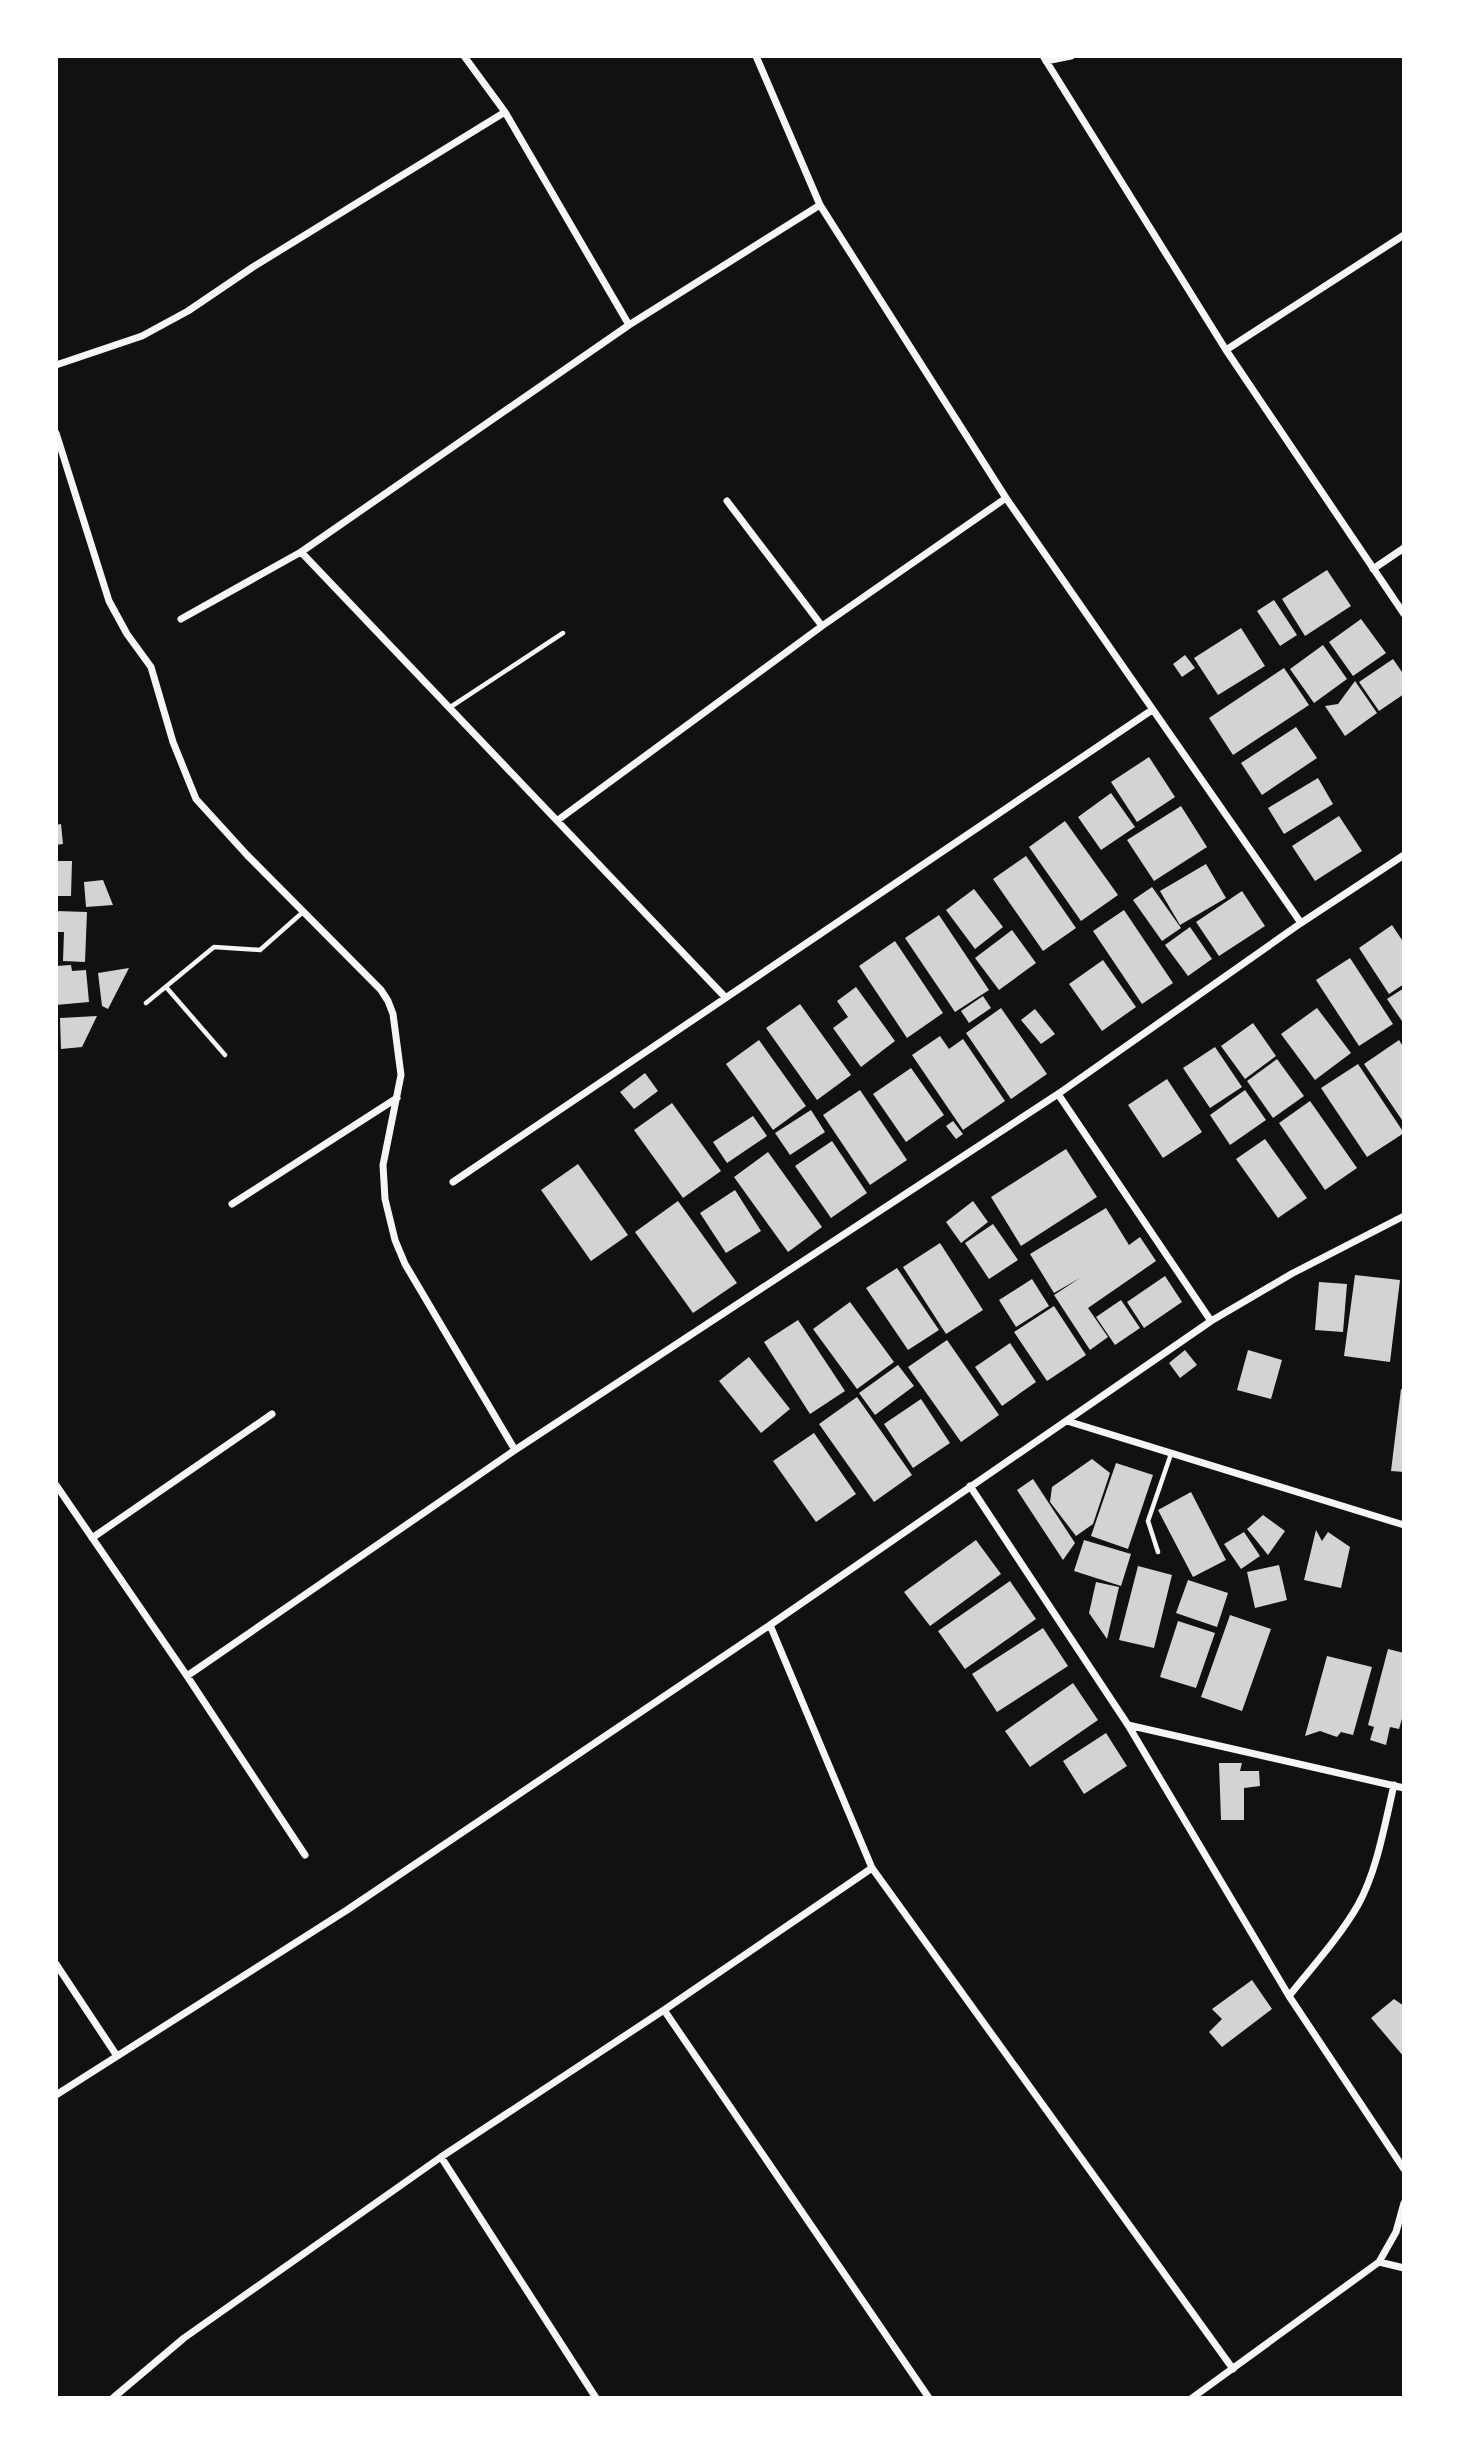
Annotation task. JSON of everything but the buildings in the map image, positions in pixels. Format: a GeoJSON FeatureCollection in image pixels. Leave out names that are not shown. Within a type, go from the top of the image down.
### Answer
{"type":"FeatureCollection","features":[{"type":"Feature","properties":{"kind":"street"},"geometry":{"type":"LineString","coordinates":[[464,56],[505,112],[629,325]]}},
{"type":"Feature","properties":{"kind":"street"},"geometry":{"type":"LineString","coordinates":[[756,56],[820,205],[1006,498],[1301,923]]}},
{"type":"Feature","properties":{"kind":"street"},"geometry":{"type":"LineString","coordinates":[[1072,56],[1045,58],[1226,350],[1404,614]]}},
{"type":"Feature","properties":{"kind":"street"},"geometry":{"type":"LineString","coordinates":[[56,365],[142,336],[188,311],[253,267],[505,112]]}},
{"type":"Feature","properties":{"kind":"street"},"geometry":{"type":"LineString","coordinates":[[181,620],[300,552],[629,325],[820,205]]}},
{"type":"Feature","properties":{"kind":"street"},"geometry":{"type":"LineString","coordinates":[[1226,350],[1404,235]]}},
{"type":"Feature","properties":{"kind":"street"},"geometry":{"type":"LineString","coordinates":[[56,433],[109,601],[127,634],[151,667],[173,742],[196,799],[381,990],[388,1001],[398,1041],[401,1075],[383,1165],[385,1199],[396,1240],[405,1264],[515,1450]]}},
{"type":"Feature","properties":{"kind":"street"},"geometry":{"type":"LineString","coordinates":[[558,820],[822,626],[1006,498]]}},
{"type":"Feature","properties":{"kind":"street"},"geometry":{"type":"LineString","coordinates":[[727,501],[822,626]]}},
{"type":"Feature","properties":{"kind":"street"},"geometry":{"type":"LineString","coordinates":[[1373,569],[1404,548]]}},
{"type":"Feature","properties":{"kind":"street"},"geometry":{"type":"LineString","coordinates":[[300,552],[725,997]]}},
{"type":"Feature","properties":{"kind":"street"},"geometry":{"type":"LineString","coordinates":[[453,1182],[1152,710]]}},
{"type":"Feature","properties":{"kind":"street"},"geometry":{"type":"LineString","coordinates":[[187,1676],[515,1450],[1058,1094],[1301,923],[1404,855]]}},
{"type":"Feature","properties":{"kind":"street"},"geometry":{"type":"LineString","coordinates":[[1058,1094],[1211,1321]]}},
{"type":"Feature","properties":{"kind":"street"},"geometry":{"type":"LineString","coordinates":[[232,1204],[397,1098]]}},
{"type":"Feature","properties":{"kind":"street"},"geometry":{"type":"LineString","coordinates":[[56,2095],[347,1910],[770,1625],[1211,1321],[1293,1273],[1404,1216]]}},
{"type":"Feature","properties":{"kind":"street"},"geometry":{"type":"LineString","coordinates":[[92,1538],[272,1414]]}},
{"type":"Feature","properties":{"kind":"street"},"geometry":{"type":"LineString","coordinates":[[1067,1421],[1404,1525]]}},
{"type":"Feature","properties":{"kind":"street"},"geometry":{"type":"LineString","coordinates":[[56,1485],[187,1676],[304,1856]]}},
{"type":"Feature","properties":{"kind":"street"},"geometry":{"type":"LineString","coordinates":[[970,1486],[1128,1725],[1289,1996],[1404,2169]]}},
{"type":"Feature","properties":{"kind":"street"},"geometry":{"type":"LineString","coordinates":[[770,1625],[872,1868],[1233,2369]]}},
{"type":"Feature","properties":{"kind":"street"},"geometry":{"type":"LineString","coordinates":[[1128,1725],[1404,1788]]}},
{"type":"Feature","properties":{"kind":"street"},"geometry":{"type":"LineString","coordinates":[[1289,1996],[1359,1904],[1377,1854],[1394,1785]]}},
{"type":"Feature","properties":{"kind":"street"},"geometry":{"type":"LineString","coordinates":[[113,2398],[184,2338],[441,2157],[664,2010],[872,1868]]}},
{"type":"Feature","properties":{"kind":"street"},"geometry":{"type":"LineString","coordinates":[[56,1964],[117,2056]]}},
{"type":"Feature","properties":{"kind":"street"},"geometry":{"type":"LineString","coordinates":[[664,2010],[929,2398]]}},
{"type":"Feature","properties":{"kind":"street"},"geometry":{"type":"LineString","coordinates":[[441,2157],[596,2398]]}},
{"type":"Feature","properties":{"kind":"street"},"geometry":{"type":"LineString","coordinates":[[1192,2398],[1379,2262],[1396,2232],[1404,2203]]}},
{"type":"Feature","properties":{"kind":"street"},"geometry":{"type":"LineString","coordinates":[[1379,2262],[1404,2267]]}},
{"type":"Feature","properties":{"kind":"lane"},"geometry":{"type":"LineString","coordinates":[[449,709],[563,634]]}},
{"type":"Feature","properties":{"kind":"lane"},"geometry":{"type":"LineString","coordinates":[[146,1003],[214,947],[260,950],[303,912]]}},
{"type":"Feature","properties":{"kind":"lane"},"geometry":{"type":"LineString","coordinates":[[166,987],[225,1055]]}},
{"type":"Feature","properties":{"kind":"lane"},"geometry":{"type":"LineString","coordinates":[[1158,1552],[1148,1521],[1171,1454]]}}]}
